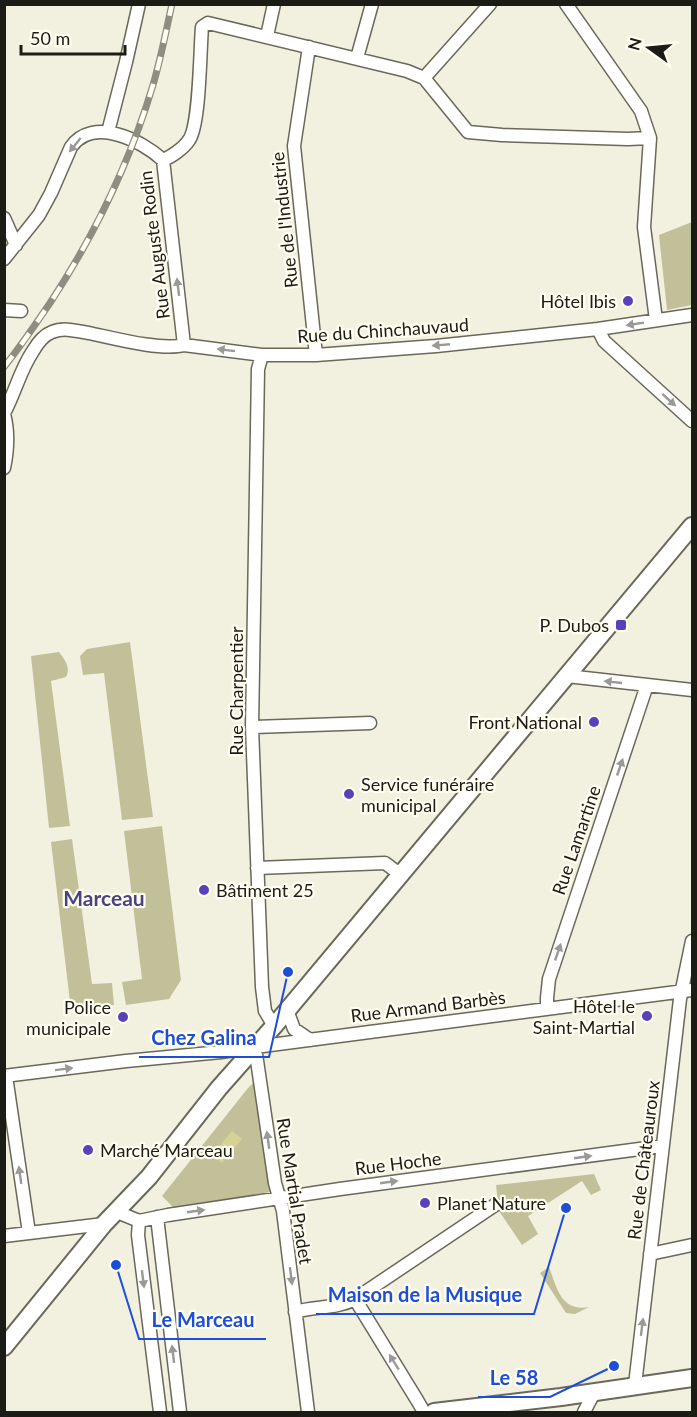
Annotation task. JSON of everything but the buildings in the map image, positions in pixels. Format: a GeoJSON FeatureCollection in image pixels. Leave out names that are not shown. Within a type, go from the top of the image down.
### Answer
{"type":"FeatureCollection","features":[{"type":"Feature","properties":{"kind":"street"},"geometry":{"type":"LineString","coordinates":[[4,259],[39,215],[75,141],[90,134],[108,132],[139,4]]}},
{"type":"Feature","properties":{"kind":"street"},"geometry":{"type":"LineString","coordinates":[[267,36],[274,4]]}},
{"type":"Feature","properties":{"kind":"street"},"geometry":{"type":"LineString","coordinates":[[357,58],[372,4]]}},
{"type":"Feature","properties":{"kind":"street"},"geometry":{"type":"LineString","coordinates":[[423,78],[490,4]]}},
{"type":"Feature","properties":{"kind":"street"},"geometry":{"type":"LineString","coordinates":[[566,4],[640,111],[650,138],[644,227],[656,320]]}},
{"type":"Feature","properties":{"kind":"street"},"geometry":{"type":"LineString","coordinates":[[163,160],[171,157],[190,140],[196,118],[202,27],[208,23],[407,71],[423,78],[468,132],[502,135],[650,138]]}},
{"type":"Feature","properties":{"kind":"street","name":"Rue de l'Industrie"},"geometry":{"type":"LineString","coordinates":[[309,47],[294,146],[316,355]]}},
{"type":"Feature","properties":{"kind":"street","name":"Rue Auguste Rodin"},"geometry":{"type":"LineString","coordinates":[[108,132],[151,149],[163,160],[184,345]]}},
{"type":"Feature","properties":{"kind":"street"},"geometry":{"type":"LineString","coordinates":[[4,218],[16,245]]}},
{"type":"Feature","properties":{"kind":"street"},"geometry":{"type":"LineString","coordinates":[[4,310],[21,311]]}},
{"type":"Feature","properties":{"kind":"street","name":"Rue du Chinchauvaud"},"geometry":{"type":"LineString","coordinates":[[4,414],[32,351],[52,332],[69,329],[139,343],[176,347],[184,345],[262,355],[316,355],[598,329],[693,315]]}},
{"type":"Feature","properties":{"kind":"street"},"geometry":{"type":"LineString","coordinates":[[598,329],[604,341],[693,421]]}},
{"type":"Feature","properties":{"kind":"street","name":"Rue Charpentier"},"geometry":{"type":"LineString","coordinates":[[262,355],[258,369],[252,727],[262,987],[265,1011],[274,1026]]}},
{"type":"Feature","properties":{"kind":"street"},"geometry":{"type":"LineString","coordinates":[[4,414],[8,445],[4,468]]}},
{"type":"Feature","properties":{"kind":"street"},"geometry":{"type":"LineString","coordinates":[[4,1347],[104,1224],[149,1177],[219,1088],[274,1026],[693,526]]}},
{"type":"Feature","properties":{"kind":"street"},"geometry":{"type":"LineString","coordinates":[[567,676],[693,690]]}},
{"type":"Feature","properties":{"kind":"street","name":"Rue Lamartine"},"geometry":{"type":"LineString","coordinates":[[548,1008],[549,979],[647,685]]}},
{"type":"Feature","properties":{"kind":"street"},"geometry":{"type":"LineString","coordinates":[[252,727],[369,723]]}},
{"type":"Feature","properties":{"kind":"street"},"geometry":{"type":"LineString","coordinates":[[257,868],[385,863],[400,875]]}},
{"type":"Feature","properties":{"kind":"street","name":"Rue de Châteauroux"},"geometry":{"type":"LineString","coordinates":[[635,1385],[662,1146],[693,941]]}},
{"type":"Feature","properties":{"kind":"street","name":"Rue Armand Barbès"},"geometry":{"type":"LineString","coordinates":[[5,1076],[221,1052],[687,991]]}},
{"type":"Feature","properties":{"kind":"street"},"geometry":{"type":"LineString","coordinates":[[287,1010],[294,1029],[310,1040]]}},
{"type":"Feature","properties":{"kind":"street","name":"Rue Martial Pradet"},"geometry":{"type":"LineString","coordinates":[[255,1047],[274,1183],[283,1211],[308,1413]]}},
{"type":"Feature","properties":{"kind":"street"},"geometry":{"type":"LineString","coordinates":[[5,1076],[29,1233]]}},
{"type":"Feature","properties":{"kind":"street","name":"Rue Hoche"},"geometry":{"type":"LineString","coordinates":[[139,1221],[278,1198],[662,1146]]}},
{"type":"Feature","properties":{"kind":"street"},"geometry":{"type":"LineString","coordinates":[[295,1311],[343,1305],[355,1299],[495,1205]]}},
{"type":"Feature","properties":{"kind":"street"},"geometry":{"type":"LineString","coordinates":[[117,1212],[139,1221],[138,1235],[160,1413]]}},
{"type":"Feature","properties":{"kind":"street"},"geometry":{"type":"LineString","coordinates":[[157,1217],[180,1413]]}},
{"type":"Feature","properties":{"kind":"street"},"geometry":{"type":"LineString","coordinates":[[4,1236],[104,1224]]}},
{"type":"Feature","properties":{"kind":"street"},"geometry":{"type":"LineString","coordinates":[[650,1254],[693,1245]]}},
{"type":"Feature","properties":{"kind":"street"},"geometry":{"type":"LineString","coordinates":[[355,1299],[424,1413]]}},
{"type":"Feature","properties":{"kind":"street"},"geometry":{"type":"LineString","coordinates":[[434,1413],[693,1378]]}},
{"type":"Feature","properties":{"kind":"street"},"geometry":{"type":"LineString","coordinates":[[584,1413],[595,1391]]}},
{"type":"Feature","properties":{"kind":"shaded area"},"geometry":{"type":"Polygon","coordinates":[[[692,222],[692,305],[667,310],[659,235],[692,222]]]}},
{"type":"Feature","properties":{"kind":"shaded area"},"geometry":{"type":"Polygon","coordinates":[[[130,642],[153,817],[122,820],[104,673],[83,675],[80,656],[87,649],[130,642]]]}},
{"type":"Feature","properties":{"kind":"shaded area"},"geometry":{"type":"Polygon","coordinates":[[[59,652],[68,670],[66,677],[51,681],[70,826],[49,828],[31,656],[59,652]]]}},
{"type":"Feature","properties":{"kind":"shaded area"},"geometry":{"type":"Polygon","coordinates":[[[162,826],[181,980],[169,999],[126,1005],[122,982],[142,979],[124,831],[162,826]]]}},
{"type":"Feature","properties":{"kind":"shaded area"},"geometry":{"type":"Polygon","coordinates":[[[72,839],[92,984],[112,983],[114,1005],[84,1009],[70,1002],[51,842],[72,839]]]}},
{"type":"Feature","properties":{"kind":"shaded area"},"geometry":{"type":"Polygon","coordinates":[[[255,1081],[271,1192],[173,1207],[162,1196],[255,1081]]]}},
{"type":"Feature","properties":{"kind":"shaded area"},"geometry":{"type":"Polygon","coordinates":[[[232,1131],[242,1139],[222,1163],[212,1155],[232,1131]]]}},
{"type":"Feature","properties":{"kind":"shaded area"},"geometry":{"type":"Polygon","coordinates":[[[594,1174],[601,1190],[591,1195],[582,1181],[528,1216],[538,1234],[522,1245],[499,1211],[496,1185],[594,1174]]]}},
{"type":"Feature","properties":{"kind":"shaded area"},"geometry":{"type":"Polygon","coordinates":[[[549,1267],[558,1290],[566,1302],[580,1308],[589,1307],[575,1314],[566,1313],[540,1273],[549,1267]]]}},
{"type":"Feature","properties":{"kind":"railway"},"geometry":{"type":"LineString","coordinates":[[4,367],[66,278],[96,225],[122,170],[153,85],[172,4]]}},
{"type":"Feature","properties":{"kind":"place","name":"Hôtel Ibis"},"geometry":{"type":"Point","coordinates":[628,301]}},
{"type":"Feature","properties":{"kind":"place","name":"P. Dubos"},"geometry":{"type":"Point","coordinates":[621,625]}},
{"type":"Feature","properties":{"kind":"place","name":"Front National"},"geometry":{"type":"Point","coordinates":[594,722]}},
{"type":"Feature","properties":{"kind":"place","name":"Service funéraire municipal"},"geometry":{"type":"Point","coordinates":[349,794]}},
{"type":"Feature","properties":{"kind":"place","name":"Bâtiment 25"},"geometry":{"type":"Point","coordinates":[204,890]}},
{"type":"Feature","properties":{"kind":"place","name":"Chez Galina"},"geometry":{"type":"Point","coordinates":[288,972]}},
{"type":"Feature","properties":{"kind":"place","name":"Hôtel le Saint-Martial"},"geometry":{"type":"Point","coordinates":[647,1016]}},
{"type":"Feature","properties":{"kind":"place","name":"Police municipale"},"geometry":{"type":"Point","coordinates":[123,1017]}},
{"type":"Feature","properties":{"kind":"place","name":"Marché Marceau"},"geometry":{"type":"Point","coordinates":[88,1150]}},
{"type":"Feature","properties":{"kind":"place","name":"Planet Nature"},"geometry":{"type":"Point","coordinates":[425,1203]}},
{"type":"Feature","properties":{"kind":"place","name":"Maison de la Musique"},"geometry":{"type":"Point","coordinates":[566,1208]}},
{"type":"Feature","properties":{"kind":"place","name":"Le Marceau"},"geometry":{"type":"Point","coordinates":[116,1265]}},
{"type":"Feature","properties":{"kind":"place","name":"Le 58"},"geometry":{"type":"Point","coordinates":[614,1366]}},
{"type":"Feature","properties":{"kind":"district","name":"Marceau"},"geometry":{"type":"Point","coordinates":[104,897]}}]}
